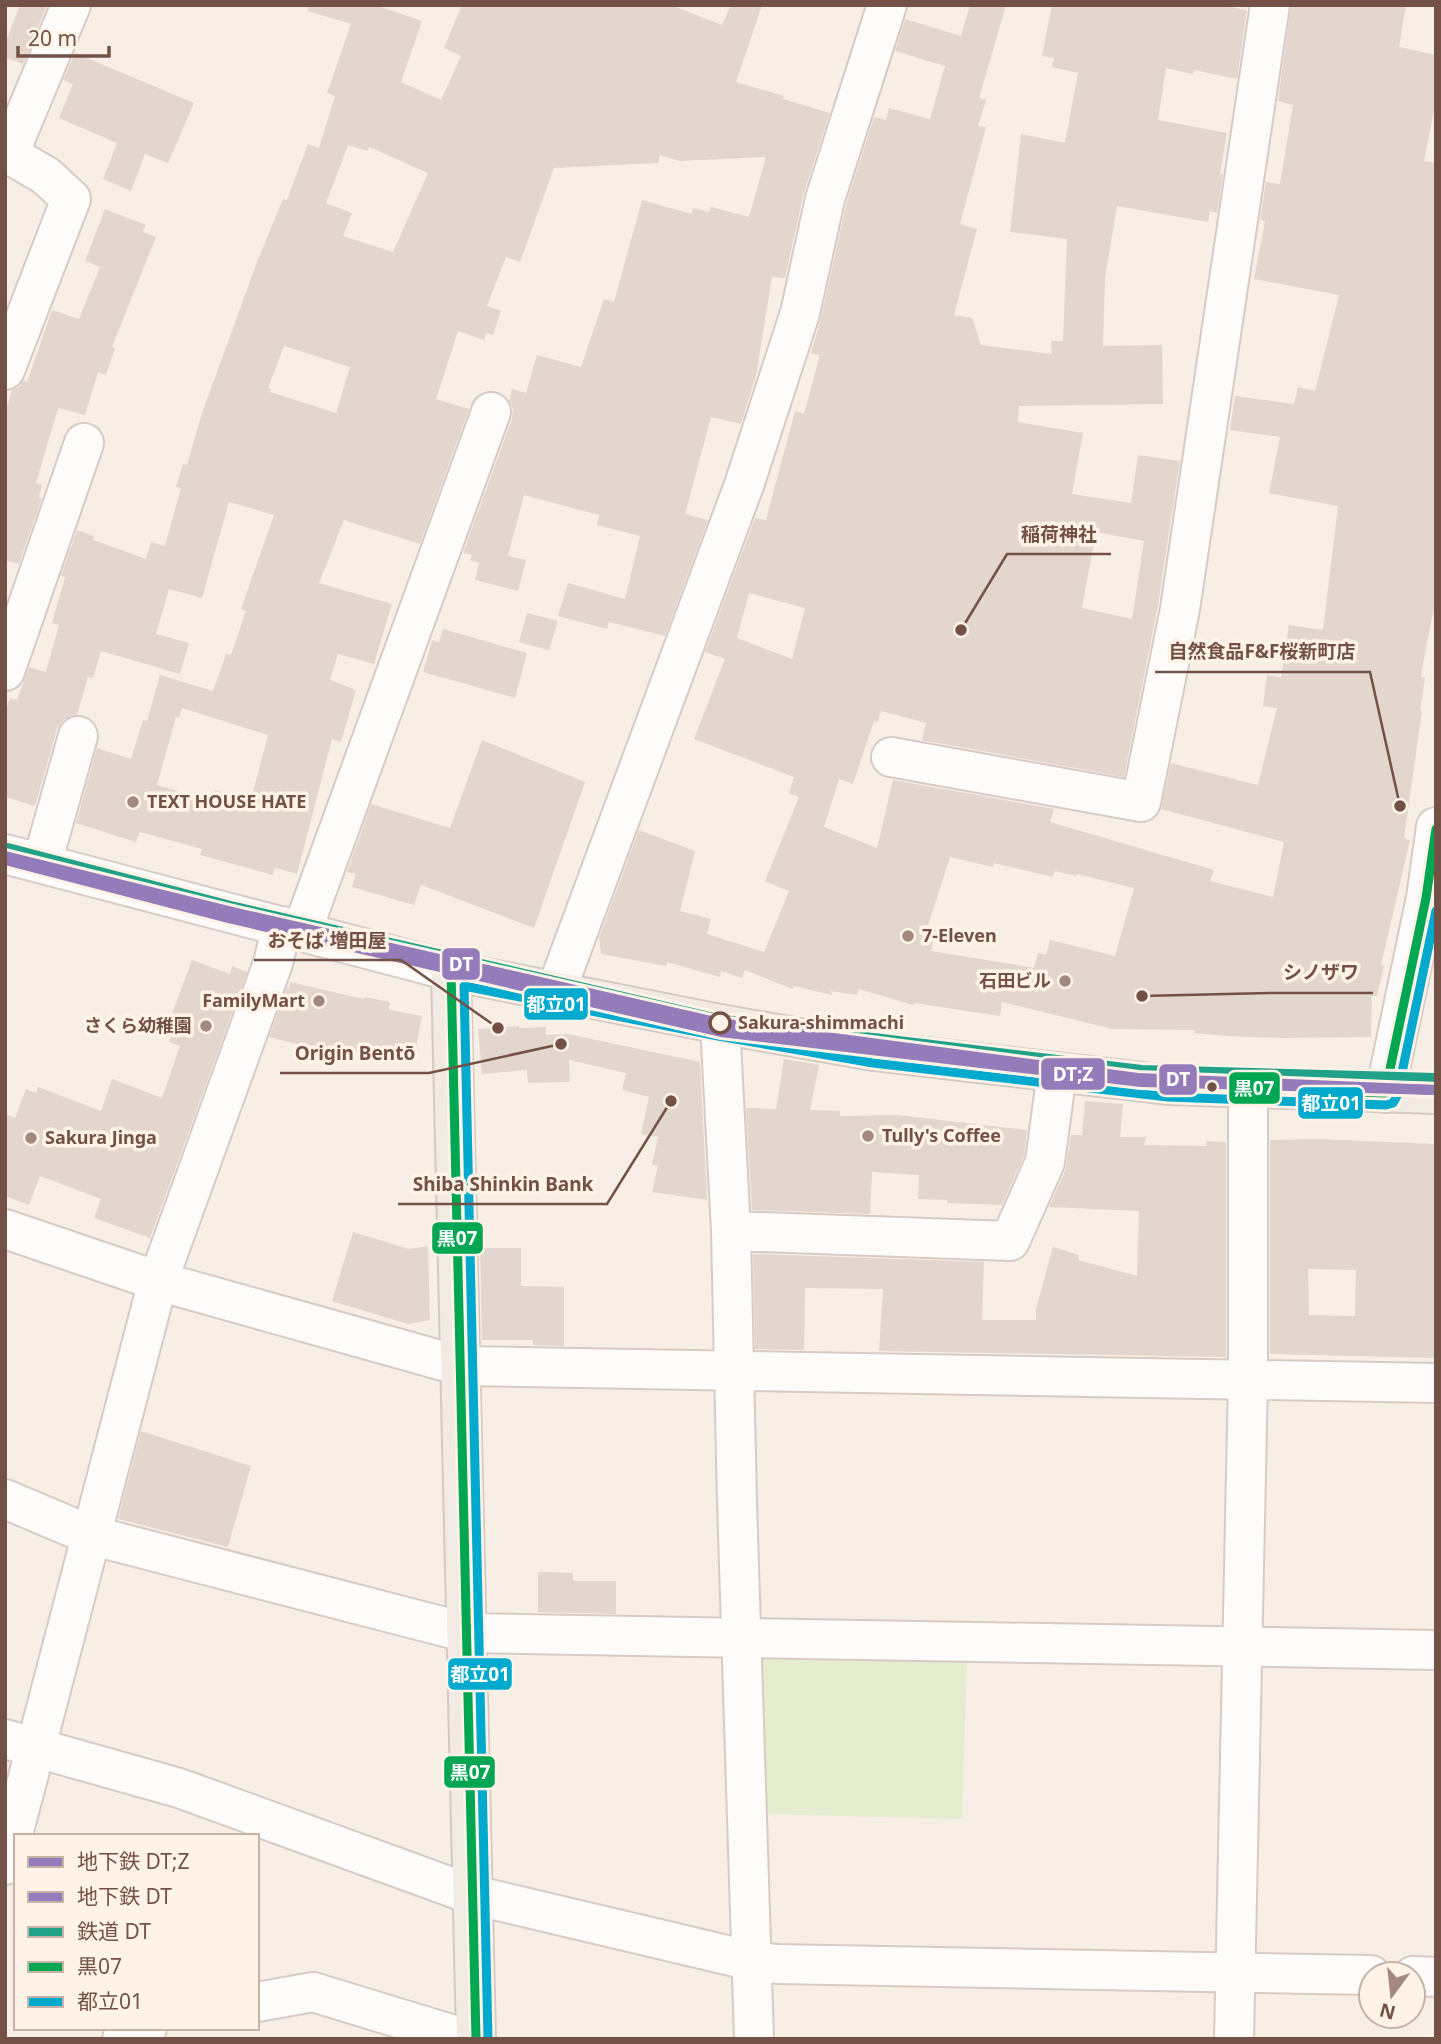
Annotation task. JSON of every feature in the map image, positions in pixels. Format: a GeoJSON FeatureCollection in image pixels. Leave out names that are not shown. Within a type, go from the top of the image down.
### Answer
{"type":"FeatureCollection","features":[{"type":"Feature","properties":{"kind":"main road"},"geometry":{"type":"LineString","coordinates":[[476,2039],[451,971],[874,1051],[1169,1085],[1436,1094]]}},
{"type":"Feature","properties":{"kind":"street"},"geometry":{"type":"LineString","coordinates":[[5,370],[71,199],[46,176],[9,154],[71,5]]}},
{"type":"Feature","properties":{"kind":"street"},"geometry":{"type":"LineString","coordinates":[[556,991],[744,485],[800,313],[825,199],[887,5]]}},
{"type":"Feature","properties":{"kind":"street"},"geometry":{"type":"LineString","coordinates":[[891,757],[1141,802],[1180,609],[1270,5]]}},
{"type":"Feature","properties":{"kind":"street"},"geometry":{"type":"LineString","coordinates":[[5,1865],[20,1743],[90,1535],[158,1281],[273,963],[292,928],[491,412]]}},
{"type":"Feature","properties":{"kind":"street"},"geometry":{"type":"LineString","coordinates":[[5,671],[84,443]]}},
{"type":"Feature","properties":{"kind":"street"},"geometry":{"type":"LineString","coordinates":[[41,863],[78,736]]}},
{"type":"Feature","properties":{"kind":"street"},"geometry":{"type":"LineString","coordinates":[[1385,1093],[1426,898],[1436,827]]}},
{"type":"Feature","properties":{"kind":"street"},"geometry":{"type":"LineString","coordinates":[[5,854],[451,971]]}},
{"type":"Feature","properties":{"kind":"street"},"geometry":{"type":"LineString","coordinates":[[720,1024],[731,1231],[754,2039]]}},
{"type":"Feature","properties":{"kind":"street"},"geometry":{"type":"LineString","coordinates":[[731,1231],[1010,1241],[1045,1162],[1057,1072]]}},
{"type":"Feature","properties":{"kind":"street"},"geometry":{"type":"LineString","coordinates":[[1234,2039],[1248,1379],[1248,1089]]}},
{"type":"Feature","properties":{"kind":"street"},"geometry":{"type":"LineString","coordinates":[[5,1229],[158,1281],[461,1366],[1436,1383]]}},
{"type":"Feature","properties":{"kind":"street"},"geometry":{"type":"LineString","coordinates":[[5,1499],[90,1535],[467,1633],[1436,1650]]}},
{"type":"Feature","properties":{"kind":"street"},"geometry":{"type":"LineString","coordinates":[[20,1743],[178,1788],[473,1895],[752,1961],[791,1964],[1357,1975]]}},
{"type":"Feature","properties":{"kind":"street"},"geometry":{"type":"LineString","coordinates":[[259,2003],[313,1992],[467,2039]]}},
{"type":"Feature","properties":{"kind":"street"},"geometry":{"type":"LineString","coordinates":[[122,2039],[142,2030]]}},
{"type":"Feature","properties":{"kind":"green space"},"geometry":{"type":"Polygon","coordinates":[[[764,1648],[967,1656],[962,1819],[759,1814],[752,1663],[764,1648]]]}},
{"type":"Feature","properties":{"kind":"building"},"geometry":{"type":"Polygon","coordinates":[[[20,5],[47,5],[23,64],[5,57],[5,44],[20,5]]]}},
{"type":"Feature","properties":{"kind":"building"},"geometry":{"type":"Polygon","coordinates":[[[309,5],[375,5],[422,21],[401,82],[441,100],[461,56],[444,48],[462,5],[671,5],[722,25],[731,5],[762,5],[736,82],[830,113],[804,192],[785,278],[772,277],[756,376],[741,424],[711,417],[685,514],[708,520],[665,636],[609,622],[607,629],[558,616],[568,583],[625,599],[640,536],[597,525],[599,515],[524,495],[508,556],[526,560],[518,591],[475,580],[479,563],[470,560],[472,555],[463,553],[512,419],[513,409],[509,401],[512,389],[526,393],[537,355],[581,367],[604,299],[614,302],[642,200],[692,214],[693,208],[709,212],[711,207],[749,217],[766,157],[680,161],[660,155],[658,163],[554,168],[520,262],[506,257],[487,306],[501,311],[493,335],[486,333],[484,340],[458,331],[436,399],[469,409],[420,544],[344,520],[319,583],[392,604],[374,664],[338,654],[330,680],[356,690],[341,742],[332,739],[297,874],[275,868],[273,875],[200,855],[202,849],[140,832],[136,842],[76,823],[97,748],[131,759],[143,720],[147,721],[160,675],[213,691],[226,654],[231,655],[246,611],[241,609],[274,515],[229,502],[202,598],[169,589],[156,634],[189,643],[180,674],[101,651],[93,678],[88,677],[77,715],[63,720],[57,729],[35,806],[5,797],[5,712],[10,698],[17,700],[29,667],[46,672],[59,625],[52,623],[65,577],[61,576],[77,530],[94,536],[93,540],[146,559],[151,542],[165,546],[181,488],[176,487],[183,464],[187,465],[202,413],[257,262],[283,199],[287,200],[308,144],[319,148],[335,96],[327,93],[351,24],[308,11],[309,5]],[[348,145],[326,203],[352,213],[343,236],[393,252],[428,173],[369,147],[368,151],[348,145]],[[284,346],[268,388],[271,389],[270,392],[336,413],[350,367],[284,346]],[[182,708],[179,718],[176,717],[157,785],[211,801],[215,790],[251,800],[268,735],[182,708]]]}},
{"type":"Feature","properties":{"kind":"building"},"geometry":{"type":"Polygon","coordinates":[[[970,5],[1006,5],[979,98],[986,100],[978,126],[986,127],[960,224],[977,229],[954,315],[972,318],[981,345],[1052,354],[1051,341],[1063,341],[1067,239],[1010,232],[1021,134],[1065,143],[1078,73],[1052,67],[1054,58],[1042,56],[1052,5],[1218,5],[1247,10],[1237,79],[1194,70],[1193,74],[1166,68],[1158,120],[1227,133],[1217,213],[1210,211],[1208,222],[1117,206],[1105,278],[1103,346],[1162,345],[1163,404],[1019,406],[1018,422],[1083,433],[1072,494],[1131,503],[1138,455],[1180,461],[1158,605],[1124,777],[922,740],[926,723],[881,711],[878,722],[874,721],[853,784],[839,779],[824,827],[877,848],[893,780],[1054,809],[1050,822],[1214,870],[1210,881],[1273,897],[1284,842],[1161,809],[1171,763],[1258,785],[1277,708],[1263,706],[1267,675],[1281,677],[1289,625],[1323,630],[1338,506],[1269,493],[1280,437],[1230,430],[1235,396],[1294,404],[1298,387],[1315,391],[1339,295],[1254,279],[1265,221],[1260,220],[1266,182],[1280,184],[1293,105],[1278,101],[1291,5],[1406,5],[1399,47],[1436,55],[1436,101],[1424,161],[1436,163],[1436,598],[1421,677],[1425,678],[1422,711],[1404,838],[1410,840],[1381,965],[1384,966],[1377,996],[1372,996],[1371,1037],[1282,1038],[1194,1033],[1195,1030],[1113,1029],[1002,1002],[1000,1016],[914,1003],[913,1005],[859,989],[857,995],[831,991],[832,995],[794,986],[792,989],[745,970],[742,978],[721,971],[720,977],[667,962],[666,966],[601,954],[599,938],[639,830],[695,851],[680,911],[711,919],[707,934],[764,952],[789,891],[765,881],[799,797],[789,793],[794,777],[694,739],[725,659],[705,652],[755,518],[766,520],[795,411],[804,414],[820,355],[811,353],[846,205],[874,117],[886,120],[889,108],[930,119],[945,66],[895,51],[905,19],[961,36],[970,5]],[[1096,532],[1082,608],[1132,619],[1144,541],[1096,532]],[[749,593],[737,638],[792,659],[805,608],[749,593]],[[950,857],[928,926],[937,930],[931,951],[1034,968],[1038,953],[1046,955],[1050,940],[1115,956],[1134,888],[1077,874],[1076,876],[1055,871],[1053,877],[994,863],[993,867],[950,857]]]}},
{"type":"Feature","properties":{"kind":"building"},"geometry":{"type":"Polygon","coordinates":[[[75,53],[194,103],[168,163],[145,154],[131,191],[103,179],[117,143],[59,118],[73,84],[63,80],[75,53]]]}},
{"type":"Feature","properties":{"kind":"building"},"geometry":{"type":"Polygon","coordinates":[[[105,209],[146,225],[143,232],[156,237],[112,347],[115,348],[106,375],[98,372],[85,415],[58,408],[36,483],[42,485],[39,497],[42,498],[19,564],[5,560],[5,413],[12,390],[19,387],[23,381],[27,382],[52,310],[79,319],[100,267],[85,261],[105,209]]]}},
{"type":"Feature","properties":{"kind":"building"},"geometry":{"type":"Polygon","coordinates":[[[527,613],[558,621],[549,650],[519,642],[527,613]]]}},
{"type":"Feature","properties":{"kind":"building"},"geometry":{"type":"Polygon","coordinates":[[[443,629],[527,653],[515,698],[423,672],[432,640],[439,642],[443,629]]]}},
{"type":"Feature","properties":{"kind":"building"},"geometry":{"type":"Polygon","coordinates":[[[482,740],[585,782],[534,928],[421,885],[414,905],[352,887],[356,874],[347,872],[371,804],[450,828],[482,740]]]}},
{"type":"Feature","properties":{"kind":"building"},"geometry":{"type":"Polygon","coordinates":[[[192,960],[230,974],[232,966],[247,972],[150,1238],[94,1218],[101,1199],[40,1176],[29,1205],[5,1196],[5,1114],[15,1118],[26,1089],[36,1093],[38,1087],[101,1111],[112,1079],[162,1098],[180,1046],[169,1042],[177,1022],[170,1019],[192,960]]]}},
{"type":"Feature","properties":{"kind":"building"},"geometry":{"type":"Polygon","coordinates":[[[290,982],[364,999],[365,997],[390,1002],[389,1010],[422,1016],[413,1063],[346,1050],[344,1056],[269,1037],[290,982]]]}},
{"type":"Feature","properties":{"kind":"building"},"geometry":{"type":"Polygon","coordinates":[[[546,1027],[546,1035],[568,1034],[700,1062],[707,1200],[652,1192],[658,1166],[652,1165],[658,1137],[641,1134],[649,1097],[622,1090],[626,1073],[569,1060],[570,1082],[528,1083],[527,1070],[482,1074],[478,1029],[546,1027]]]}},
{"type":"Feature","properties":{"kind":"building"},"geometry":{"type":"Polygon","coordinates":[[[784,1059],[819,1065],[810,1110],[840,1111],[840,1116],[897,1115],[1027,1130],[1024,1156],[1002,1205],[918,1199],[919,1175],[872,1172],[870,1214],[752,1210],[746,1108],[776,1109],[784,1059]]]}},
{"type":"Feature","properties":{"kind":"building"},"geometry":{"type":"Polygon","coordinates":[[[1085,1101],[1123,1104],[1120,1137],[1146,1137],[1144,1145],[1206,1146],[1206,1141],[1226,1142],[1226,1357],[879,1351],[883,1289],[805,1288],[804,1350],[755,1349],[753,1254],[984,1262],[982,1320],[1036,1320],[1036,1309],[1053,1247],[1079,1255],[1078,1260],[1137,1276],[1139,1211],[1049,1207],[1065,1171],[1071,1135],[1082,1135],[1085,1101]]]}},
{"type":"Feature","properties":{"kind":"building"},"geometry":{"type":"Polygon","coordinates":[[[1318,1139],[1436,1144],[1436,1358],[1270,1354],[1270,1140],[1318,1139]],[[1308,1269],[1309,1315],[1355,1316],[1356,1270],[1308,1269]]]}},
{"type":"Feature","properties":{"kind":"building"},"geometry":{"type":"Polygon","coordinates":[[[353,1232],[409,1249],[428,1246],[430,1320],[408,1324],[332,1301],[353,1232]]]}},
{"type":"Feature","properties":{"kind":"building"},"geometry":{"type":"Polygon","coordinates":[[[480,1248],[521,1248],[521,1286],[564,1287],[564,1346],[533,1345],[533,1340],[482,1340],[480,1248]]]}},
{"type":"Feature","properties":{"kind":"building"},"geometry":{"type":"Polygon","coordinates":[[[141,1431],[251,1466],[228,1547],[118,1519],[141,1431]]]}},
{"type":"Feature","properties":{"kind":"building"},"geometry":{"type":"Polygon","coordinates":[[[538,1572],[573,1573],[573,1581],[616,1581],[616,1614],[538,1612],[538,1572]]]}},
{"type":"Feature","properties":{"kind":"metro line","name":"DT"},"geometry":{"type":"LineString","coordinates":[[5,856],[237,913],[720,1023],[1138,1078],[1436,1090]]}},
{"type":"Feature","properties":{"kind":"metro line","name":"DT;Z"},"geometry":{"type":"LineString","coordinates":[[5,860],[228,918],[721,1032],[1141,1082],[1436,1090]]}},
{"type":"Feature","properties":{"kind":"rail line","name":"DT"},"geometry":{"type":"LineString","coordinates":[[8,848],[231,906],[723,1020],[1142,1070],[1436,1078]]}},
{"type":"Feature","properties":{"kind":"transit line","name":"黒07"},"geometry":{"type":"LineString","coordinates":[[1385,1093],[1426,898],[1436,829]]}},
{"type":"Feature","properties":{"kind":"transit line","name":"都立01"},"geometry":{"type":"LineString","coordinates":[[488,2039],[464,986],[718,1036],[873,1063],[1168,1097],[1386,1105],[1393,1103],[1397,1096],[1436,911]]}},
{"type":"Feature","properties":{"kind":"transit line","name":"黒07"},"geometry":{"type":"LineString","coordinates":[[451,971],[476,2039]]}},
{"type":"Feature","properties":{"kind":"transit line","name":"黒07"},"geometry":{"type":"LineString","coordinates":[[451,971],[874,1051],[1169,1085],[1385,1093]]}},
{"type":"Feature","properties":{"kind":"place","name":"稲荷神社"},"geometry":{"type":"Point","coordinates":[961,630]}},
{"type":"Feature","properties":{"kind":"place","name":"TEXT HOUSE HATE"},"geometry":{"type":"Point","coordinates":[133,802]}},
{"type":"Feature","properties":{"kind":"place","name":"自然食品F&F桜新町店"},"geometry":{"type":"Point","coordinates":[1400,806]}},
{"type":"Feature","properties":{"kind":"place","name":"7-Eleven"},"geometry":{"type":"Point","coordinates":[908,936]}},
{"type":"Feature","properties":{"kind":"place","name":"石田ビル"},"geometry":{"type":"Point","coordinates":[1065,981]}},
{"type":"Feature","properties":{"kind":"place","name":"シノザワ"},"geometry":{"type":"Point","coordinates":[1142,996]}},
{"type":"Feature","properties":{"kind":"place","name":"FamilyMart"},"geometry":{"type":"Point","coordinates":[319,1001]}},
{"type":"Feature","properties":{"kind":"place","name":"Sakura-shimmachi"},"geometry":{"type":"Point","coordinates":[720,1023]}},
{"type":"Feature","properties":{"kind":"place","name":"さくら幼稚園"},"geometry":{"type":"Point","coordinates":[206,1026]}},
{"type":"Feature","properties":{"kind":"place","name":"おそば 増田屋"},"geometry":{"type":"Point","coordinates":[498,1028]}},
{"type":"Feature","properties":{"kind":"place","name":"Origin Bentō"},"geometry":{"type":"Point","coordinates":[561,1044]}},
{"type":"Feature","properties":{"kind":"place","name":"Shiba Shinkin Bank"},"geometry":{"type":"Point","coordinates":[671,1101]}},
{"type":"Feature","properties":{"kind":"place","name":"Tully's Coffee"},"geometry":{"type":"Point","coordinates":[868,1136]}},
{"type":"Feature","properties":{"kind":"place","name":"Sakura Jinga"},"geometry":{"type":"Point","coordinates":[31,1138]}}]}
